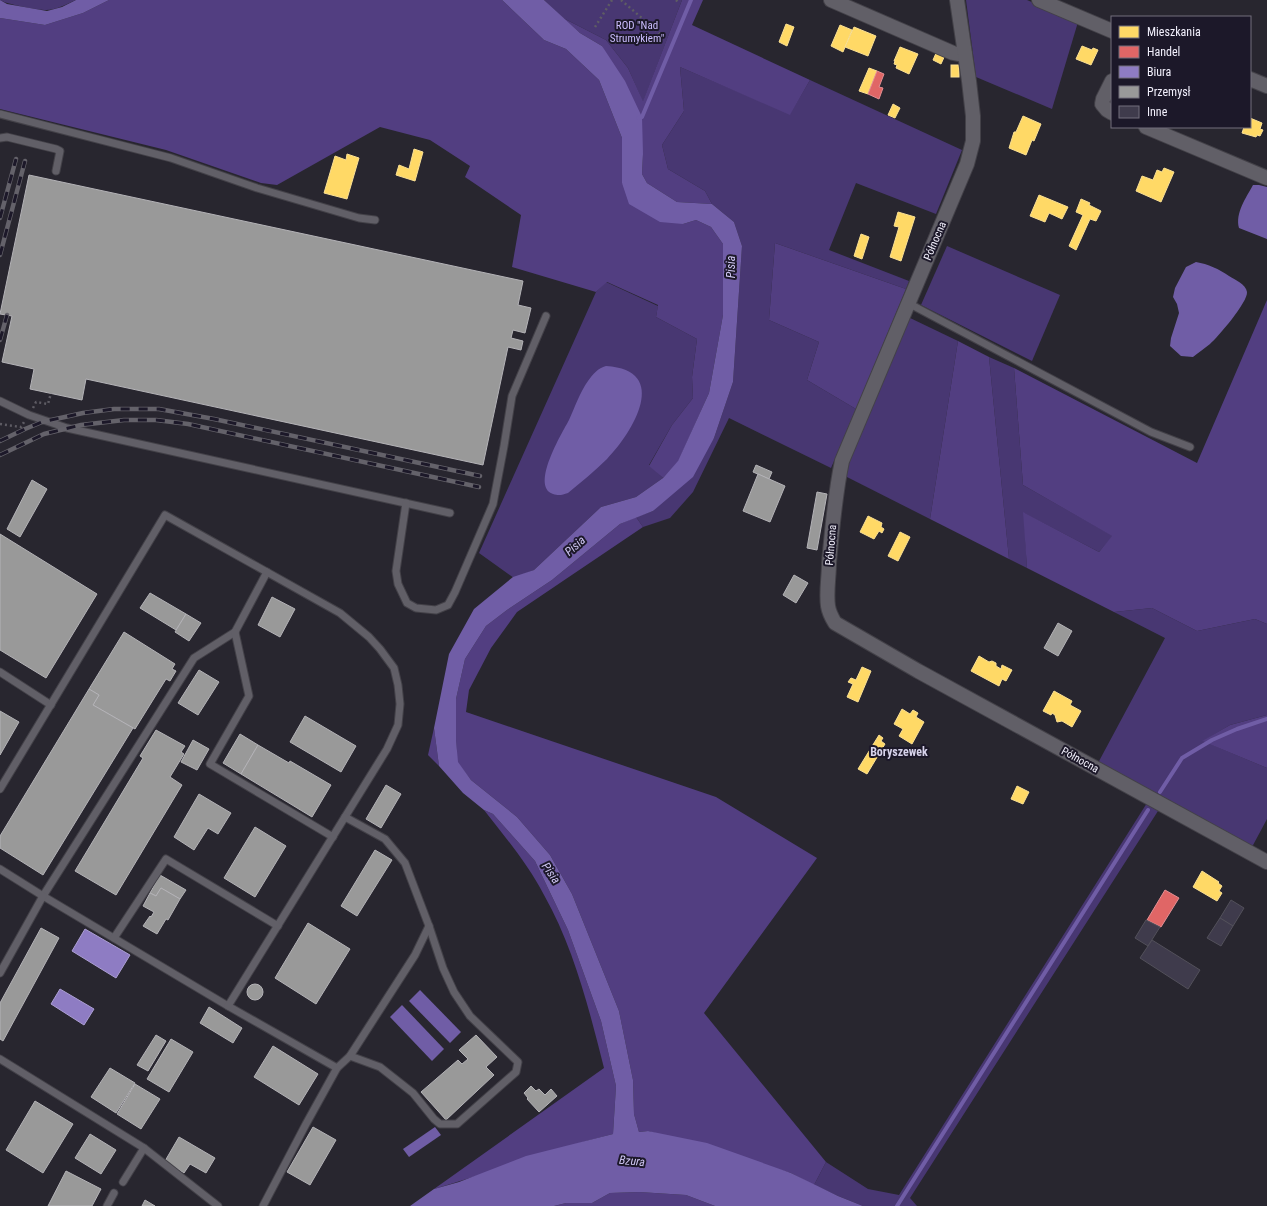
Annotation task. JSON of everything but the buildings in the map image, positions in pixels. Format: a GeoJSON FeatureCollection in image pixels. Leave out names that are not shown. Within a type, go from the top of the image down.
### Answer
{"type":"FeatureCollection","features":[{"type":"Feature","properties":{"kind":"street"},"geometry":{"type":"LineString","coordinates":[[831,0],[953,52],[965,54]]}},
{"type":"Feature","properties":{"kind":"street","name":"Północna"},"geometry":{"type":"LineString","coordinates":[[957,0],[973,116],[974,141],[967,164],[842,461],[837,483],[830,547],[827,595],[828,607],[831,616],[835,623],[918,671],[1267,862]]}},
{"type":"Feature","properties":{"kind":"street"},"geometry":{"type":"LineString","coordinates":[[1039,0],[1111,30]]}},
{"type":"Feature","properties":{"kind":"street"},"geometry":{"type":"LineString","coordinates":[[1251,79],[1267,86]]}},
{"type":"Feature","properties":{"kind":"street"},"geometry":{"type":"LineString","coordinates":[[1111,83],[1102,104],[1111,112]]}},
{"type":"Feature","properties":{"kind":"street"},"geometry":{"type":"LineString","coordinates":[[1148,128],[1267,178]]}},
{"type":"Feature","properties":{"kind":"lane"},"geometry":{"type":"LineString","coordinates":[[0,114],[171,158],[257,188],[359,218],[375,220]]}},
{"type":"Feature","properties":{"kind":"lane"},"geometry":{"type":"LineString","coordinates":[[0,138],[7,137],[60,151],[56,171]]}},
{"type":"Feature","properties":{"kind":"lane"},"geometry":{"type":"LineString","coordinates":[[908,304],[1151,432],[1190,447]]}},
{"type":"Feature","properties":{"kind":"lane"},"geometry":{"type":"LineString","coordinates":[[406,503],[396,571],[398,584],[406,603],[416,608],[436,610],[448,605],[487,520],[494,497],[512,396],[546,316]]}},
{"type":"Feature","properties":{"kind":"lane"},"geometry":{"type":"LineString","coordinates":[[0,400],[29,415],[67,428],[450,513]]}},
{"type":"Feature","properties":{"kind":"lane"},"geometry":{"type":"LineString","coordinates":[[0,789],[2,781],[51,704],[165,515],[340,613],[368,637],[380,649],[394,668],[400,704],[398,725],[387,749],[228,1006]]}},
{"type":"Feature","properties":{"kind":"lane"},"geometry":{"type":"LineString","coordinates":[[0,973],[43,896],[194,658],[235,632],[266,572]]}},
{"type":"Feature","properties":{"kind":"lane"},"geometry":{"type":"LineString","coordinates":[[235,632],[249,696],[210,764],[333,837]]}},
{"type":"Feature","properties":{"kind":"lane"},"geometry":{"type":"LineString","coordinates":[[0,672],[51,704]]}},
{"type":"Feature","properties":{"kind":"lane"},"geometry":{"type":"LineString","coordinates":[[345,817],[385,839],[405,863],[443,968],[454,992],[470,1016],[518,1062],[516,1072],[457,1124],[440,1124],[434,1119],[413,1093],[380,1067],[350,1056]]}},
{"type":"Feature","properties":{"kind":"lane"},"geometry":{"type":"LineString","coordinates":[[114,938],[166,859],[278,926]]}},
{"type":"Feature","properties":{"kind":"lane"},"geometry":{"type":"LineString","coordinates":[[0,869],[228,1006],[337,1068]]}},
{"type":"Feature","properties":{"kind":"lane"},"geometry":{"type":"LineString","coordinates":[[263,1206],[337,1068],[350,1056],[414,955],[429,926]]}},
{"type":"Feature","properties":{"kind":"lane"},"geometry":{"type":"LineString","coordinates":[[0,1059],[144,1148],[218,1206]]}},
{"type":"Feature","properties":{"kind":"lane"},"geometry":{"type":"LineString","coordinates":[[123,1182],[144,1148]]}},
{"type":"Feature","properties":{"kind":"lane"},"geometry":{"type":"LineString","coordinates":[[107,1206],[114,1193]]}},
{"type":"Feature","properties":{"kind":"path"},"geometry":{"type":"LineString","coordinates":[[594,27],[612,0]]}},
{"type":"Feature","properties":{"kind":"path"},"geometry":{"type":"LineString","coordinates":[[621,0],[665,38]]}},
{"type":"Feature","properties":{"kind":"green space"},"geometry":{"type":"Polygon","coordinates":[[[0,0],[76,0],[58,8],[46,10],[3,2],[0,0]]]}},
{"type":"Feature","properties":{"kind":"green space","name":"ROD \"Nad Strumykiem\""},"geometry":{"type":"Polygon","coordinates":[[[544,0],[682,0],[643,102],[628,68],[606,40],[563,18],[544,0]]]}},
{"type":"Feature","properties":{"kind":"green space"},"geometry":{"type":"Polygon","coordinates":[[[966,0],[1027,0],[1078,22],[1052,109],[976,77],[966,0]]]}},
{"type":"Feature","properties":{"kind":"green space"},"geometry":{"type":"Polygon","coordinates":[[[680,67],[790,114],[810,80],[962,150],[936,214],[856,183],[829,250],[909,281],[906,289],[775,243],[769,320],[819,342],[807,380],[856,409],[831,468],[729,418],[693,492],[670,518],[643,527],[636,517],[653,511],[714,438],[733,382],[742,246],[734,222],[712,204],[705,191],[668,169],[662,145],[684,111],[680,67]]]}},
{"type":"Feature","properties":{"kind":"green space"},"geometry":{"type":"Polygon","coordinates":[[[947,246],[1060,295],[1032,361],[921,305],[947,246]]]}},
{"type":"Feature","properties":{"kind":"green space"},"geometry":{"type":"Polygon","coordinates":[[[606,282],[658,306],[656,317],[697,339],[692,377],[693,398],[672,425],[649,465],[663,478],[636,497],[601,507],[534,570],[514,578],[479,553],[596,292],[606,282]]]}},
{"type":"Feature","properties":{"kind":"green space"},"geometry":{"type":"Polygon","coordinates":[[[908,317],[958,341],[930,519],[843,475],[908,317]]]}},
{"type":"Feature","properties":{"kind":"green space"},"geometry":{"type":"Polygon","coordinates":[[[989,357],[1014,368],[1023,485],[1113,536],[1099,552],[1024,513],[1027,568],[1009,559],[989,357]]]}},
{"type":"Feature","properties":{"kind":"green space"},"geometry":{"type":"Polygon","coordinates":[[[1152,608],[1197,631],[1255,619],[1267,624],[1267,715],[1230,725],[1203,741],[1267,768],[1267,819],[1252,847],[1098,763],[1165,638],[1114,612],[1152,608]]]}},
{"type":"Feature","properties":{"kind":"green space"},"geometry":{"type":"Polygon","coordinates":[[[1147,803],[1158,811],[910,1198],[917,1206],[863,1206],[814,1185],[826,1162],[868,1189],[899,1195],[1147,803]]]}},
{"type":"Feature","properties":{"kind":"shaded area"},"geometry":{"type":"Polygon","coordinates":[[[109,0],[502,0],[544,40],[566,49],[599,80],[622,138],[622,183],[683,224],[696,220],[711,227],[723,244],[723,315],[709,393],[678,462],[663,478],[649,466],[672,425],[693,398],[692,377],[697,339],[656,317],[658,305],[607,282],[596,292],[512,267],[521,215],[465,177],[470,166],[430,140],[380,127],[277,185],[261,183],[166,150],[0,109],[0,18],[45,25],[83,13],[109,0]]]}},
{"type":"Feature","properties":{"kind":"shaded area"},"geometry":{"type":"Polygon","coordinates":[[[682,0],[703,0],[692,25],[810,80],[790,115],[680,67],[684,111],[662,145],[668,169],[705,191],[712,204],[677,202],[647,183],[642,174],[643,154],[602,46],[580,33],[563,18],[606,40],[628,68],[643,101],[682,0]]]}},
{"type":"Feature","properties":{"kind":"shaded area"},"geometry":{"type":"Polygon","coordinates":[[[775,243],[906,289],[856,409],[807,380],[819,342],[769,320],[775,243]]]}},
{"type":"Feature","properties":{"kind":"shaded area"},"geometry":{"type":"Polygon","coordinates":[[[1267,300],[1267,624],[1255,619],[1197,631],[1152,608],[1114,612],[1027,568],[1023,512],[1099,552],[1112,536],[1023,485],[1014,368],[1197,463],[1267,300]]]}},
{"type":"Feature","properties":{"kind":"shaded area"},"geometry":{"type":"Polygon","coordinates":[[[958,341],[989,357],[1009,559],[930,519],[958,341]]]}},
{"type":"Feature","properties":{"kind":"shaded area"},"geometry":{"type":"Polygon","coordinates":[[[636,517],[643,527],[517,612],[491,648],[469,690],[466,712],[716,797],[817,858],[704,1013],[826,1162],[814,1185],[791,1173],[648,1131],[639,1132],[634,1114],[633,1080],[619,1011],[572,894],[550,855],[517,817],[471,780],[457,762],[456,699],[465,659],[486,626],[552,580],[620,524],[636,517]]]}},
{"type":"Feature","properties":{"kind":"shaded area"},"geometry":{"type":"Polygon","coordinates":[[[1267,715],[1267,768],[1202,741],[1230,725],[1267,715]]]}},
{"type":"Feature","properties":{"kind":"shaded area"},"geometry":{"type":"Polygon","coordinates":[[[434,728],[439,766],[428,755],[434,728]]]}},
{"type":"Feature","properties":{"kind":"shaded area"},"geometry":{"type":"Polygon","coordinates":[[[484,810],[493,814],[535,861],[568,930],[601,1021],[616,1086],[613,1134],[434,1189],[604,1068],[580,979],[555,915],[531,872],[484,810]]]}},
{"type":"Feature","properties":{"kind":"shaded area"},"geometry":{"type":"Polygon","coordinates":[[[639,1192],[686,1195],[715,1206],[554,1206],[566,1203],[592,1203],[610,1193],[639,1192]]]}},
{"type":"Feature","properties":{"kind":"water"},"geometry":{"type":"Polygon","coordinates":[[[0,0],[7,4],[47,11],[62,7],[76,0],[109,0],[83,13],[45,25],[0,18],[0,0]]]}},
{"type":"Feature","properties":{"kind":"water"},"geometry":{"type":"Polygon","coordinates":[[[502,0],[544,0],[580,33],[602,46],[625,81],[642,117],[642,174],[647,183],[677,202],[712,204],[734,222],[742,246],[733,382],[714,438],[693,477],[653,511],[620,524],[552,580],[486,626],[465,659],[456,699],[456,740],[458,762],[471,780],[517,817],[550,855],[572,894],[619,1011],[633,1080],[634,1114],[639,1132],[648,1131],[707,1143],[791,1173],[838,1196],[863,1206],[715,1206],[686,1195],[639,1192],[610,1193],[592,1203],[566,1203],[554,1206],[410,1206],[434,1189],[459,1182],[526,1156],[613,1134],[616,1086],[601,1021],[568,930],[535,861],[493,814],[484,810],[463,793],[439,766],[434,728],[449,654],[474,609],[513,577],[534,570],[601,507],[636,497],[663,478],[678,461],[709,393],[723,315],[723,244],[711,227],[696,220],[683,224],[660,222],[629,204],[622,183],[622,138],[599,80],[566,49],[544,40],[502,0]]]}},
{"type":"Feature","properties":{"kind":"water"},"geometry":{"type":"Polygon","coordinates":[[[1253,185],[1267,187],[1267,239],[1239,228],[1238,222],[1240,211],[1244,200],[1253,185]]]}},
{"type":"Feature","properties":{"kind":"water"},"geometry":{"type":"Polygon","coordinates":[[[1196,262],[1209,265],[1221,271],[1242,284],[1247,292],[1246,297],[1238,311],[1210,344],[1193,357],[1181,356],[1170,346],[1179,313],[1177,304],[1173,297],[1175,288],[1186,267],[1196,262]]]}},
{"type":"Feature","properties":{"kind":"water"},"geometry":{"type":"Polygon","coordinates":[[[606,366],[626,370],[637,378],[642,390],[641,404],[635,419],[627,434],[598,468],[568,493],[560,495],[553,494],[547,489],[545,481],[546,470],[550,459],[585,385],[596,372],[606,366]]]}},
{"type":"Feature","properties":{"kind":"water"},"geometry":{"type":"Polygon","coordinates":[[[420,990],[461,1032],[450,1043],[409,1001],[420,990]]]}},
{"type":"Feature","properties":{"kind":"water"},"geometry":{"type":"Polygon","coordinates":[[[402,1005],[444,1049],[432,1061],[390,1017],[402,1005]]]}},
{"type":"Feature","properties":{"kind":"water"},"geometry":{"type":"Polygon","coordinates":[[[435,1127],[441,1135],[409,1157],[403,1149],[435,1127]]]}},
{"type":"Feature","properties":{"kind":"waterway"},"geometry":{"type":"LineString","coordinates":[[638,118],[642,117],[691,0]]}},
{"type":"Feature","properties":{"kind":"waterway"},"geometry":{"type":"LineString","coordinates":[[1160,792],[1182,758],[1212,740],[1237,729],[1267,719]]}},
{"type":"Feature","properties":{"kind":"waterway"},"geometry":{"type":"LineString","coordinates":[[897,1206],[1148,810]]}},
{"type":"Feature","properties":{"kind":"railway"},"geometry":{"type":"LineString","coordinates":[[0,218],[16,159]]}},
{"type":"Feature","properties":{"kind":"railway"},"geometry":{"type":"LineString","coordinates":[[0,255],[25,161]]}},
{"type":"Feature","properties":{"kind":"railway"},"geometry":{"type":"LineString","coordinates":[[0,340],[7,315]]}},
{"type":"Feature","properties":{"kind":"railway"},"geometry":{"type":"LineString","coordinates":[[0,441],[42,422],[83,413],[114,409],[159,409],[214,419],[480,476]]}},
{"type":"Feature","properties":{"kind":"railway"},"geometry":{"type":"LineString","coordinates":[[0,455],[44,434],[81,425],[124,420],[156,420],[188,424],[479,487]]}},
{"type":"Feature","properties":{"kind":"district","name":"Boryszewek"},"geometry":{"type":"Point","coordinates":[899,752]}},
{"type":"Feature","properties":{"kind":"water label","name":"Pisia"},"geometry":{"type":"Point","coordinates":[731,267]}},
{"type":"Feature","properties":{"kind":"water label","name":"Pisia"},"geometry":{"type":"Point","coordinates":[575,546]}},
{"type":"Feature","properties":{"kind":"water label","name":"Pisia"},"geometry":{"type":"Point","coordinates":[551,873]}},
{"type":"Feature","properties":{"kind":"water label","name":"Bzura"},"geometry":{"type":"Point","coordinates":[632,1161]}}]}
